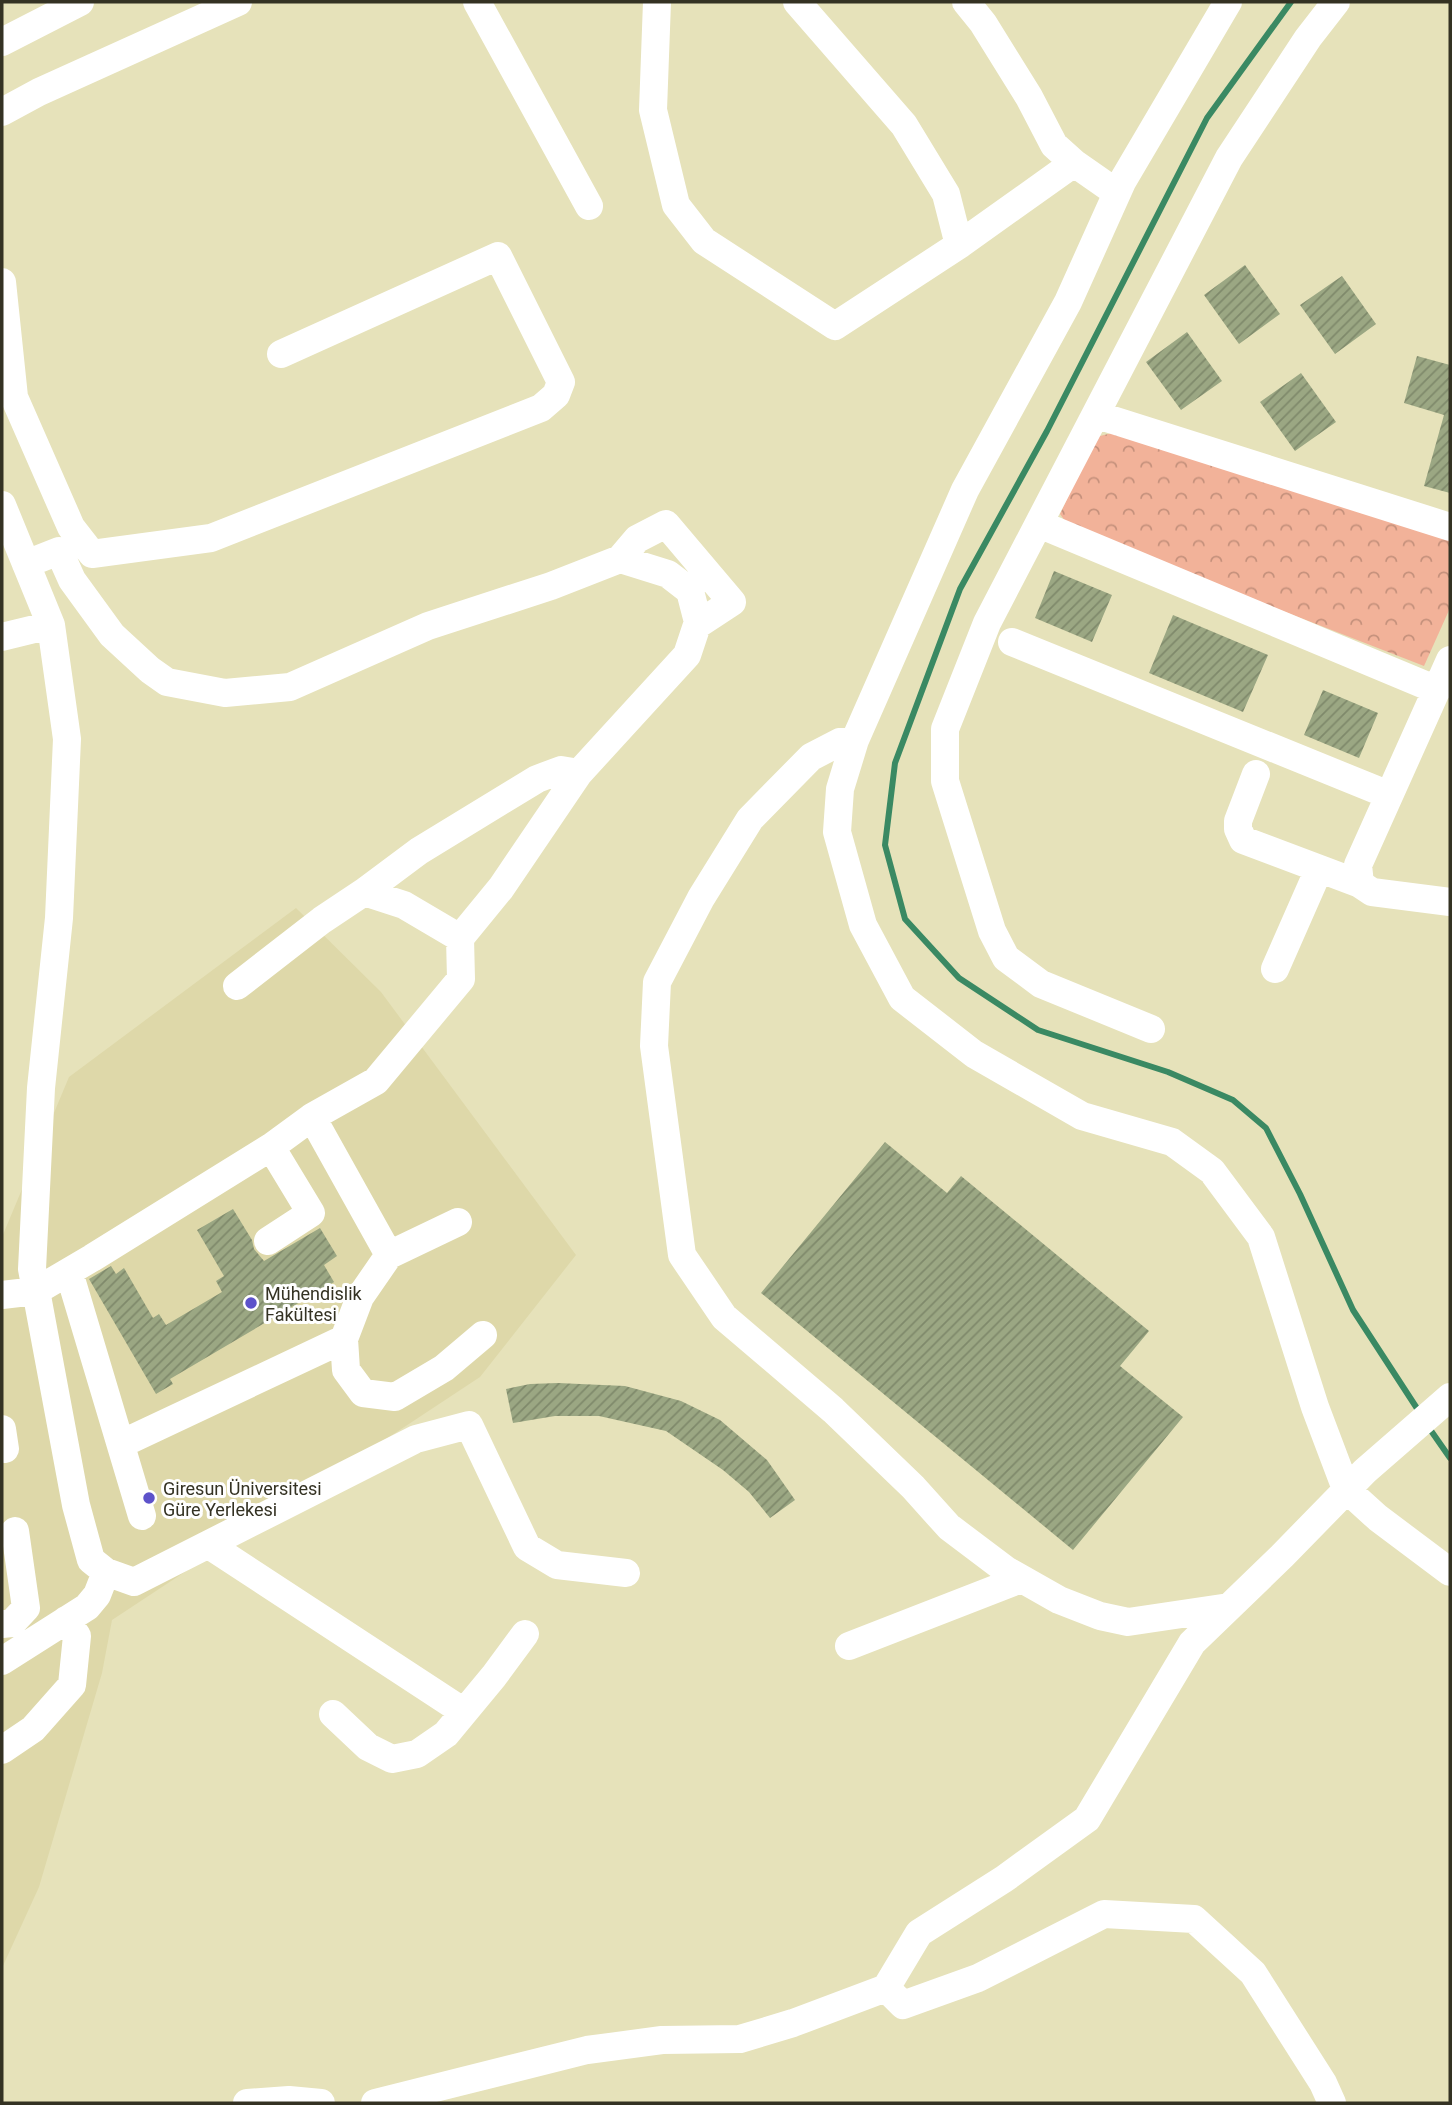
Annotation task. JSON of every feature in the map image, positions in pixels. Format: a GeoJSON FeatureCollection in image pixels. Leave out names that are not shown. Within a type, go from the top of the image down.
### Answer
{"type":"FeatureCollection","features":[{"type":"Feature","properties":{"kind":"street"},"geometry":{"type":"LineString","coordinates":[[2,42],[79,2]]}},
{"type":"Feature","properties":{"kind":"street"},"geometry":{"type":"LineString","coordinates":[[2,112],[39,92],[238,2]]}},
{"type":"Feature","properties":{"kind":"street"},"geometry":{"type":"LineString","coordinates":[[477,2],[589,206]]}},
{"type":"Feature","properties":{"kind":"street"},"geometry":{"type":"LineString","coordinates":[[657,2],[653,110],[676,205],[704,241],[835,326],[959,245],[1074,163]]}},
{"type":"Feature","properties":{"kind":"street"},"geometry":{"type":"LineString","coordinates":[[797,2],[904,125],[946,194],[959,245]]}},
{"type":"Feature","properties":{"kind":"street"},"geometry":{"type":"LineString","coordinates":[[966,2],[983,23],[1029,97],[1054,145],[1074,163],[1117,193]]}},
{"type":"Feature","properties":{"kind":"street"},"geometry":{"type":"LineString","coordinates":[[1228,2],[1117,193],[1068,302],[965,490],[855,740],[840,789],[837,832],[863,925],[902,998],[974,1054],[1082,1116],[1172,1142],[1212,1171],[1261,1237],[1315,1407],[1378,1518],[1450,1572]]}},
{"type":"Feature","properties":{"kind":"street"},"geometry":{"type":"LineString","coordinates":[[1151,1029],[1041,984],[1006,958],[992,931],[945,781],[946,729],[987,623],[1229,158],[1308,38],[1336,2]]}},
{"type":"Feature","properties":{"kind":"street"},"geometry":{"type":"LineString","coordinates":[[2,282],[14,397],[71,527],[92,554],[211,538],[541,408],[556,395],[561,382],[498,256],[281,354]]}},
{"type":"Feature","properties":{"kind":"street"},"geometry":{"type":"LineString","coordinates":[[1097,415],[1450,527]]}},
{"type":"Feature","properties":{"kind":"street"},"geometry":{"type":"LineString","coordinates":[[2,505],[51,625],[67,739],[59,918],[41,1088],[32,1269],[76,1504],[91,1560],[106,1572],[134,1582],[416,1439],[469,1424],[527,1547],[557,1565],[626,1573]]}},
{"type":"Feature","properties":{"kind":"street"},"geometry":{"type":"LineString","coordinates":[[26,564],[59,551],[72,580],[112,635],[150,670],[167,682],[225,693],[290,687],[428,626],[551,586],[620,559],[637,539],[666,524],[732,602],[697,625]]}},
{"type":"Feature","properties":{"kind":"street"},"geometry":{"type":"LineString","coordinates":[[1039,524],[1437,690]]}},
{"type":"Feature","properties":{"kind":"street"},"geometry":{"type":"LineString","coordinates":[[2,1295],[36,1291],[271,1147],[312,1117],[376,1081],[461,979],[460,938],[501,888],[579,773],[687,655],[697,625],[690,591],[668,574],[620,559]]}},
{"type":"Feature","properties":{"kind":"street"},"geometry":{"type":"LineString","coordinates":[[2,637],[51,625]]}},
{"type":"Feature","properties":{"kind":"street"},"geometry":{"type":"LineString","coordinates":[[1012,642],[1389,795]]}},
{"type":"Feature","properties":{"kind":"street"},"geometry":{"type":"LineString","coordinates":[[1360,884],[1358,865],[1450,660]]}},
{"type":"Feature","properties":{"kind":"street"},"geometry":{"type":"LineString","coordinates":[[855,740],[840,742],[811,757],[750,819],[701,898],[657,982],[654,1046],[682,1255],[724,1317],[833,1410],[914,1487],[949,1527],[1006,1570],[1059,1600],[1100,1616],[1128,1622],[1229,1607]]}},
{"type":"Feature","properties":{"kind":"street"},"geometry":{"type":"LineString","coordinates":[[237,986],[322,920],[419,851],[537,779],[561,770],[579,773]]}},
{"type":"Feature","properties":{"kind":"street"},"geometry":{"type":"LineString","coordinates":[[1256,774],[1238,821],[1243,840],[1360,884],[1372,892],[1450,902]]}},
{"type":"Feature","properties":{"kind":"street"},"geometry":{"type":"LineString","coordinates":[[1275,969],[1319,869]]}},
{"type":"Feature","properties":{"kind":"street"},"geometry":{"type":"LineString","coordinates":[[364,892],[404,905],[460,938]]}},
{"type":"Feature","properties":{"kind":"street"},"geometry":{"type":"LineString","coordinates":[[312,1117],[389,1255]]}},
{"type":"Feature","properties":{"kind":"street"},"geometry":{"type":"LineString","coordinates":[[268,1241],[311,1213],[271,1147]]}},
{"type":"Feature","properties":{"kind":"street"},"geometry":{"type":"LineString","coordinates":[[458,1222],[389,1255],[360,1297],[344,1339],[346,1370],[363,1393],[395,1397],[443,1368],[483,1335]]}},
{"type":"Feature","properties":{"kind":"street"},"geometry":{"type":"LineString","coordinates":[[69,1272],[142,1516]]}},
{"type":"Feature","properties":{"kind":"street"},"geometry":{"type":"LineString","coordinates":[[121,1444],[344,1339]]}},
{"type":"Feature","properties":{"kind":"street"},"geometry":{"type":"LineString","coordinates":[[375,2103],[587,2050],[662,2040],[740,2039],[793,2023],[886,1987],[919,1933],[1004,1879],[1087,1819],[1192,1643],[1356,1480],[1446,1400]]}},
{"type":"Feature","properties":{"kind":"street"},"geometry":{"type":"LineString","coordinates":[[2,1624],[12,1623],[26,1608],[15,1531]]}},
{"type":"Feature","properties":{"kind":"street"},"geometry":{"type":"LineString","coordinates":[[209,1545],[464,1712]]}},
{"type":"Feature","properties":{"kind":"street"},"geometry":{"type":"LineString","coordinates":[[2,1661],[87,1607],[97,1595],[106,1572]]}},
{"type":"Feature","properties":{"kind":"street"},"geometry":{"type":"LineString","coordinates":[[849,1646],[1021,1579]]}},
{"type":"Feature","properties":{"kind":"street"},"geometry":{"type":"LineString","coordinates":[[2,1750],[33,1729],[72,1685],[77,1636],[66,1620]]}},
{"type":"Feature","properties":{"kind":"street"},"geometry":{"type":"LineString","coordinates":[[333,1714],[369,1747],[392,1759],[417,1754],[446,1734],[525,1634]]}},
{"type":"Feature","properties":{"kind":"street"},"geometry":{"type":"LineString","coordinates":[[886,1987],[903,2005],[978,1978],[1104,1914],[1194,1919],[1253,1973],[1323,2082],[1332,2103]]}},
{"type":"Feature","properties":{"kind":"street"},"geometry":{"type":"LineString","coordinates":[[247,2103],[289,2100],[321,2103]]}},
{"type":"Feature","properties":{"kind":"shaded area","name":"Giresun Üniversitesi Güre Yerlekesi"},"geometry":{"type":"Polygon","coordinates":[[[296,908],[381,992],[576,1255],[480,1377],[112,1620],[102,1673],[39,1887],[2,1968],[2,1237],[69,1077],[296,908]]]}},
{"type":"Feature","properties":{"kind":"green space"},"geometry":{"type":"Polygon","coordinates":[[[1116,432],[1450,537],[1450,608],[1424,666],[1070,528],[1060,514],[1096,437],[1116,432]]]}},
{"type":"Feature","properties":{"kind":"building"},"geometry":{"type":"Polygon","coordinates":[[[1245,265],[1280,314],[1239,344],[1204,295],[1245,265]]]}},
{"type":"Feature","properties":{"kind":"building"},"geometry":{"type":"Polygon","coordinates":[[[1342,276],[1376,324],[1335,354],[1300,305],[1342,276]]]}},
{"type":"Feature","properties":{"kind":"building"},"geometry":{"type":"Polygon","coordinates":[[[1187,332],[1222,381],[1181,410],[1146,362],[1187,332]]]}},
{"type":"Feature","properties":{"kind":"building"},"geometry":{"type":"Polygon","coordinates":[[[1417,356],[1450,365],[1450,493],[1424,486],[1444,415],[1404,403],[1417,356]]]}},
{"type":"Feature","properties":{"kind":"building"},"geometry":{"type":"Polygon","coordinates":[[[1301,373],[1336,422],[1295,451],[1260,402],[1301,373]]]}},
{"type":"Feature","properties":{"kind":"building"},"geometry":{"type":"Polygon","coordinates":[[[1054,571],[1112,595],[1092,642],[1035,618],[1054,571]]]}},
{"type":"Feature","properties":{"kind":"building"},"geometry":{"type":"Polygon","coordinates":[[[1173,615],[1268,655],[1243,712],[1149,673],[1173,615]]]}},
{"type":"Feature","properties":{"kind":"building"},"geometry":{"type":"Polygon","coordinates":[[[1323,690],[1378,713],[1359,758],[1304,735],[1323,690]]]}},
{"type":"Feature","properties":{"kind":"building"},"geometry":{"type":"Polygon","coordinates":[[[885,1142],[947,1193],[961,1176],[1149,1331],[1120,1366],[1183,1417],[1073,1550],[761,1293],[885,1142]]]}},
{"type":"Feature","properties":{"kind":"building","name":"Mühendislik Fakültesi"},"geometry":{"type":"Polygon","coordinates":[[[233,1209],[252,1240],[254,1249],[264,1261],[320,1228],[337,1256],[324,1265],[334,1282],[170,1379],[173,1384],[156,1394],[89,1279],[111,1266],[116,1274],[124,1268],[153,1318],[159,1314],[166,1325],[222,1292],[216,1281],[224,1276],[197,1230],[233,1209]]]}},
{"type":"Feature","properties":{"kind":"building"},"geometry":{"type":"Polygon","coordinates":[[[530,1384],[625,1386],[681,1401],[720,1420],[767,1460],[795,1500],[770,1518],[749,1492],[723,1470],[666,1431],[599,1416],[555,1416],[513,1423],[506,1389],[530,1384]]]}},
{"type":"Feature","properties":{"kind":"waterway"},"geometry":{"type":"LineString","coordinates":[[1291,2],[1207,118],[1047,431],[960,589],[895,763],[885,845],[905,919],[959,978],[1038,1030],[1168,1072],[1233,1100],[1266,1128],[1300,1194],[1353,1310],[1420,1413]]}},
{"type":"Feature","properties":{"kind":"waterway"},"geometry":{"type":"LineString","coordinates":[[1427,1425],[1450,1458]]}},
{"type":"Feature","properties":{"kind":"place","name":"Mühendislik Fakültesi"},"geometry":{"type":"Point","coordinates":[251,1303]}},
{"type":"Feature","properties":{"kind":"place","name":"Giresun Üniversitesi Güre Yerlekesi"},"geometry":{"type":"Point","coordinates":[149,1498]}}]}
